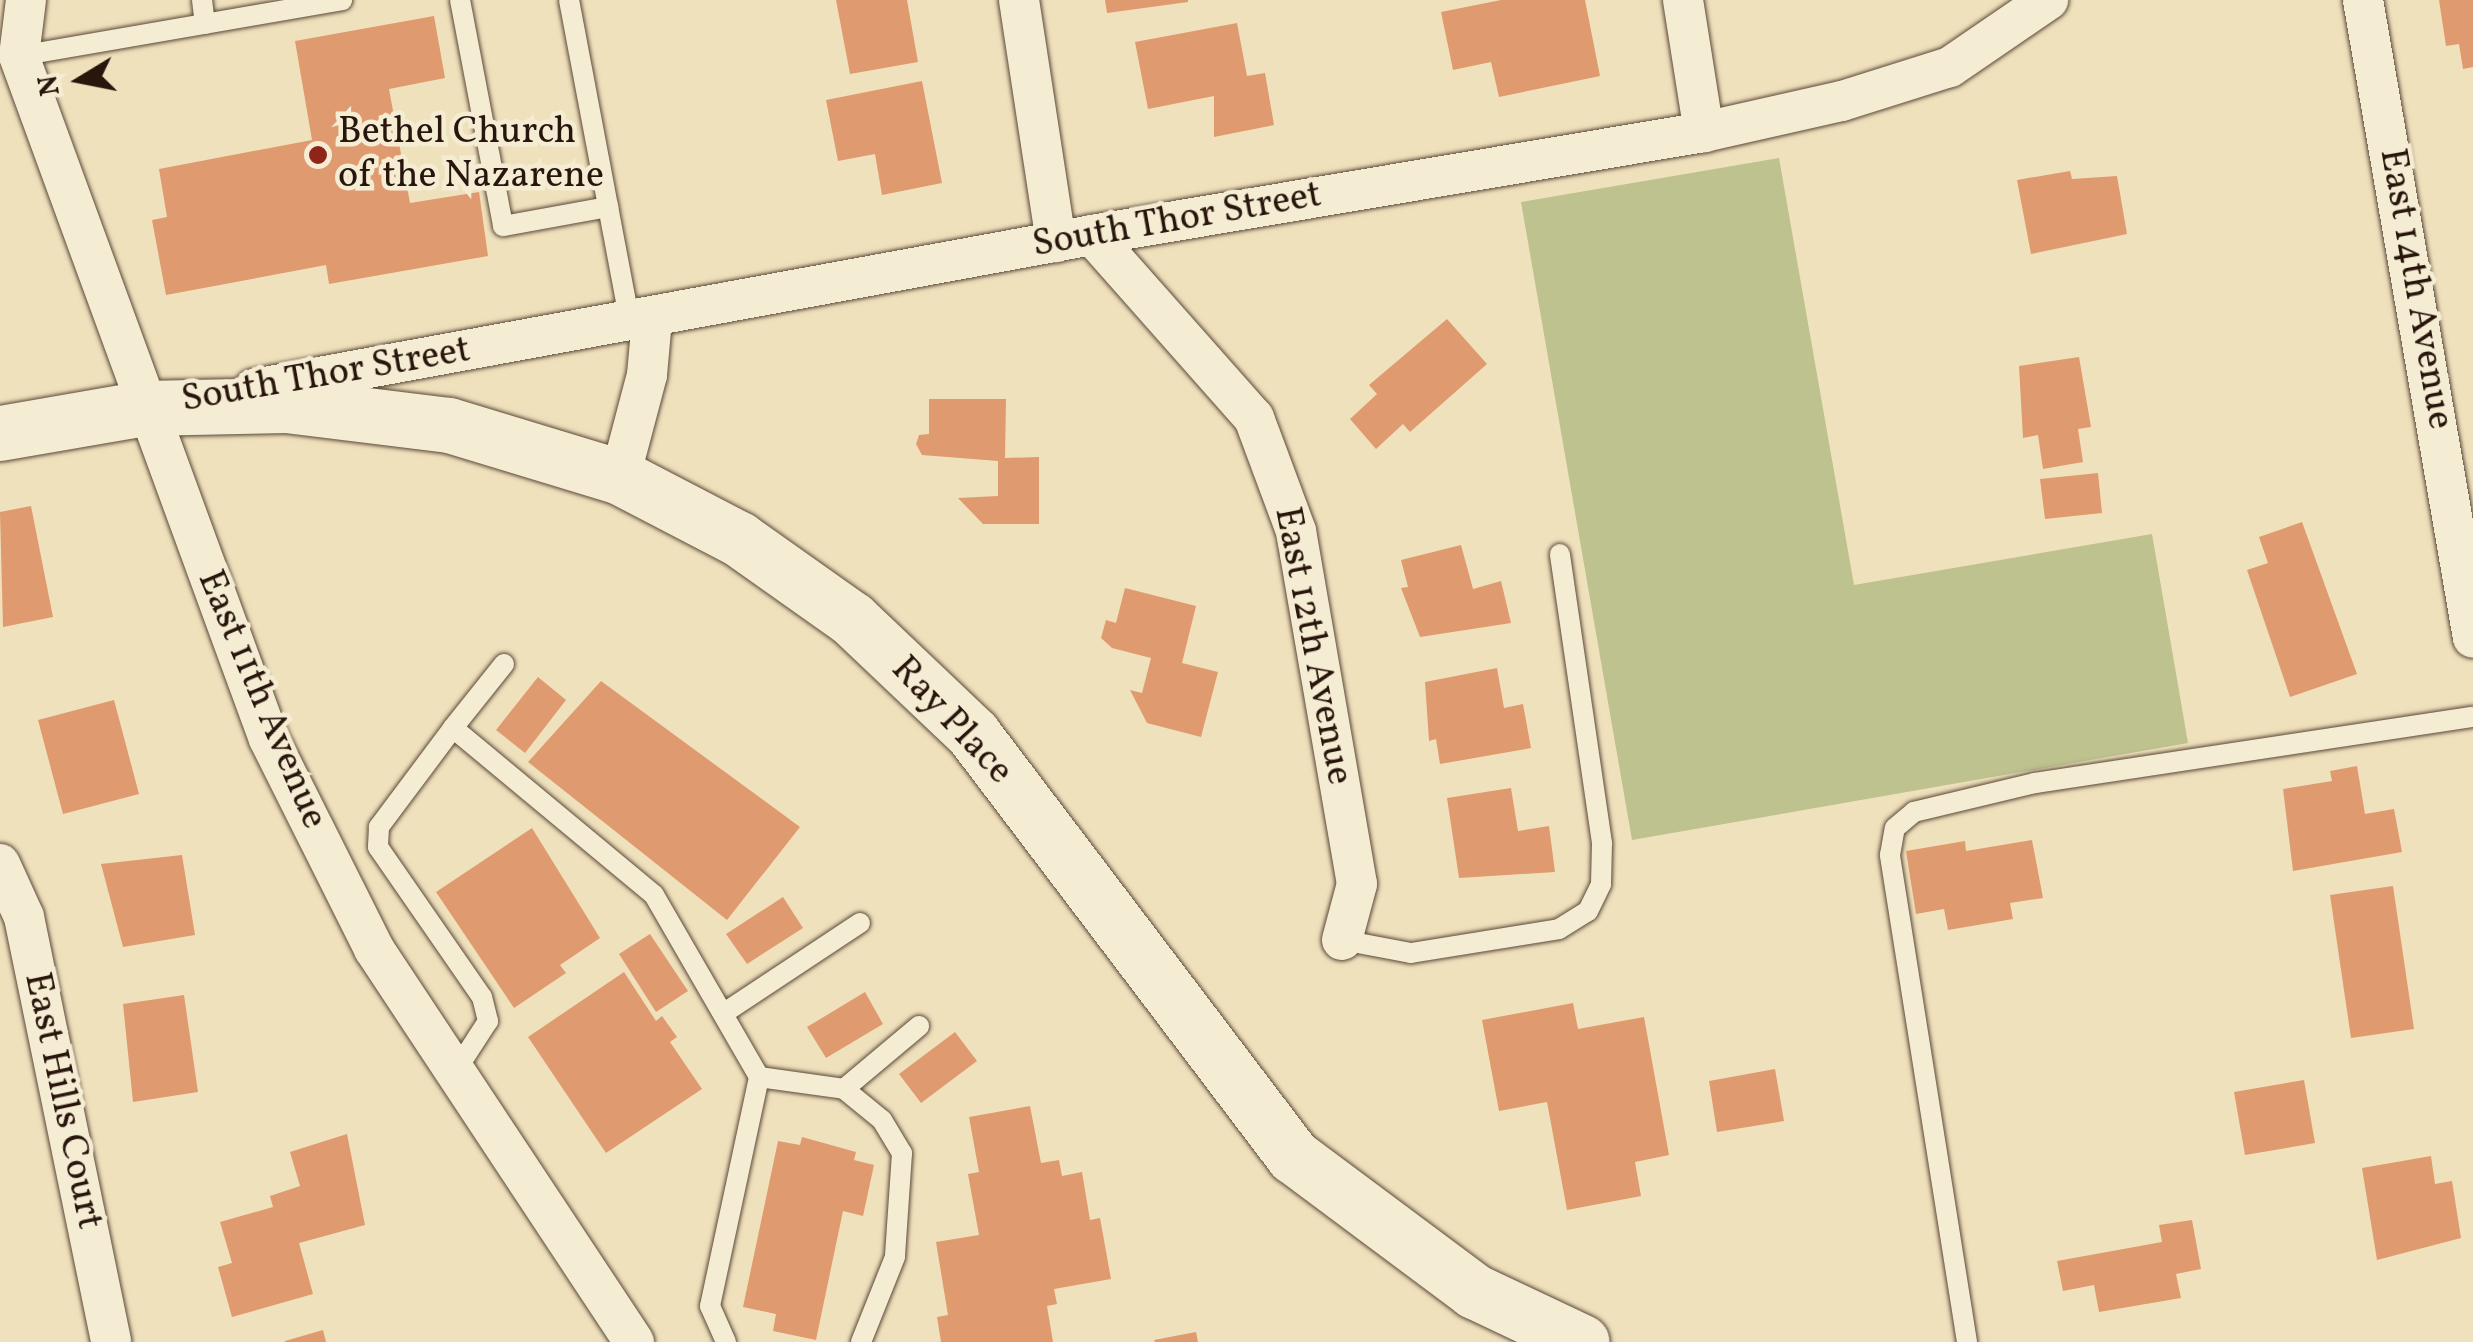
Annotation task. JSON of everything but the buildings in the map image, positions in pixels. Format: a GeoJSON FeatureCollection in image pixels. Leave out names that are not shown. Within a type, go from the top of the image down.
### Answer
{"type":"FeatureCollection","features":[{"type":"Feature","properties":{"kind":"main road","name":"Ray Place"},"geometry":{"type":"LineString","coordinates":[[144,408],[286,405],[449,425],[620,476],[739,539],[852,619],[973,734],[1293,1156],[1519,1326],[1582,1342]]}},
{"type":"Feature","properties":{"kind":"main road","name":"South Thor Street"},"geometry":{"type":"LineString","coordinates":[[0,433],[144,408]]}},
{"type":"Feature","properties":{"kind":"street","name":"East 11th Avenue"},"geometry":{"type":"LineString","coordinates":[[26,0],[9,58],[269,739],[374,949],[634,1342]]}},
{"type":"Feature","properties":{"kind":"street"},"geometry":{"type":"LineString","coordinates":[[1019,0],[1074,238]]}},
{"type":"Feature","properties":{"kind":"street"},"geometry":{"type":"LineString","coordinates":[[1683,0],[1704,132]]}},
{"type":"Feature","properties":{"kind":"street","name":"South Thor Street"},"geometry":{"type":"LineString","coordinates":[[144,408],[641,321],[1074,238],[1704,132],[1842,101],[1950,67],[2048,0]]}},
{"type":"Feature","properties":{"kind":"street","name":"East 14th Avenue"},"geometry":{"type":"LineString","coordinates":[[2363,0],[2473,638]]}},
{"type":"Feature","properties":{"kind":"street","name":"East 12th Avenue"},"geometry":{"type":"LineString","coordinates":[[1074,238],[1254,418],[1296,531],[1357,884],[1342,940]]}},
{"type":"Feature","properties":{"kind":"street"},"geometry":{"type":"LineString","coordinates":[[620,476],[647,374],[641,321]]}},
{"type":"Feature","properties":{"kind":"street","name":"East Hills Court"},"geometry":{"type":"LineString","coordinates":[[0,864],[24,916],[112,1342]]}},
{"type":"Feature","properties":{"kind":"lane"},"geometry":{"type":"LineString","coordinates":[[202,0],[205,24]]}},
{"type":"Feature","properties":{"kind":"lane"},"geometry":{"type":"LineString","coordinates":[[9,58],[342,0]]}},
{"type":"Feature","properties":{"kind":"lane"},"geometry":{"type":"LineString","coordinates":[[460,0],[503,226],[608,207]]}},
{"type":"Feature","properties":{"kind":"lane"},"geometry":{"type":"LineString","coordinates":[[568,0],[608,207],[641,321]]}},
{"type":"Feature","properties":{"kind":"lane"},"geometry":{"type":"LineString","coordinates":[[1342,940],[1410,954],[1559,929],[1588,911],[1601,884],[1602,844],[1560,554]]}},
{"type":"Feature","properties":{"kind":"lane"},"geometry":{"type":"LineString","coordinates":[[455,1072],[488,1021],[482,998],[386,868],[379,828],[504,664]]}},
{"type":"Feature","properties":{"kind":"lane"},"geometry":{"type":"LineString","coordinates":[[1968,1342],[1890,854],[1895,828],[1914,812],[2035,784],[2473,717]]}},
{"type":"Feature","properties":{"kind":"lane"},"geometry":{"type":"LineString","coordinates":[[453,728],[654,894],[759,1077],[710,1306],[726,1342]]}},
{"type":"Feature","properties":{"kind":"lane"},"geometry":{"type":"LineString","coordinates":[[724,1013],[860,922]]}},
{"type":"Feature","properties":{"kind":"lane"},"geometry":{"type":"LineString","coordinates":[[844,1089],[918,1026]]}},
{"type":"Feature","properties":{"kind":"lane"},"geometry":{"type":"LineString","coordinates":[[759,1077],[844,1089],[882,1120],[902,1153],[895,1256],[861,1342]]}},
{"type":"Feature","properties":{"kind":"green space"},"geometry":{"type":"Polygon","coordinates":[[[1779,158],[1854,585],[2152,534],[2188,743],[1632,840],[1521,202],[1779,158]]]}},
{"type":"Feature","properties":{"kind":"place","name":"Bethel Church of the Nazarene"},"geometry":{"type":"Point","coordinates":[318,155]}}]}
